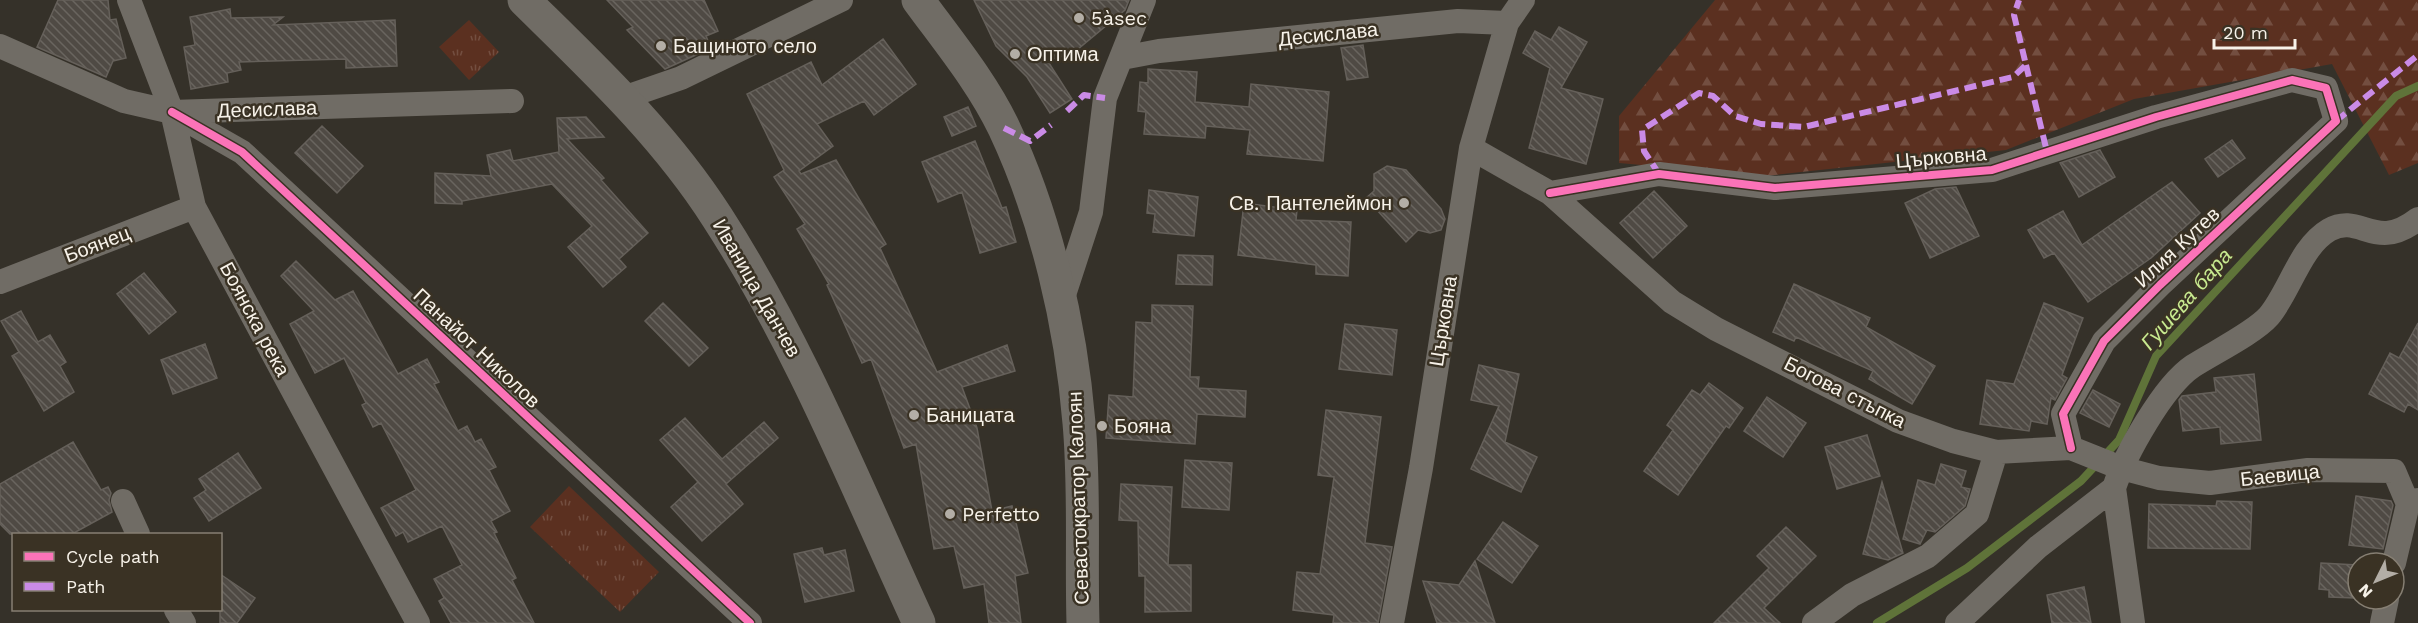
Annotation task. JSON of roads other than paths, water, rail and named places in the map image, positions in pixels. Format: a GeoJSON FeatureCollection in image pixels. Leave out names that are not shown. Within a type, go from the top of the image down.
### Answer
{"type":"FeatureCollection","features":[{"type":"Feature","properties":{"kind":"main road","name":"Иваница Данчев"},"geometry":{"type":"LineString","coordinates":[[524,0],[647,123],[716,216],[790,343],[919,623]]}},
{"type":"Feature","properties":{"kind":"main road","name":"Севастократор Калоян"},"geometry":{"type":"LineString","coordinates":[[918,0],[981,86],[1004,128],[1026,181],[1062,301],[1079,423],[1083,623]]}},
{"type":"Feature","properties":{"kind":"street","name":"Боянска река"},"geometry":{"type":"LineString","coordinates":[[129,0],[172,112],[194,207],[418,623]]}},
{"type":"Feature","properties":{"kind":"street"},"geometry":{"type":"LineString","coordinates":[[623,98],[681,78],[841,0]]}},
{"type":"Feature","properties":{"kind":"street","name":"Севастократор Калоян"},"geometry":{"type":"LineString","coordinates":[[1062,301],[1091,212],[1105,98],[1144,0]]}},
{"type":"Feature","properties":{"kind":"street"},"geometry":{"type":"LineString","coordinates":[[1507,23],[1523,0]]}},
{"type":"Feature","properties":{"kind":"street","name":"Десислава"},"geometry":{"type":"LineString","coordinates":[[1122,58],[1159,51],[1447,22],[1507,23]]}},
{"type":"Feature","properties":{"kind":"street","name":"Църковна"},"geometry":{"type":"LineString","coordinates":[[1392,623],[1421,468],[1471,148],[1507,23]]}},
{"type":"Feature","properties":{"kind":"street","name":"Десислава"},"geometry":{"type":"LineString","coordinates":[[0,46],[124,101],[172,112],[512,101]]}},
{"type":"Feature","properties":{"kind":"street","name":"Църковна"},"geometry":{"type":"LineString","coordinates":[[1550,193],[1659,174],[1775,188],[1992,170],[2156,117],[2292,80],[2325,88]]}},
{"type":"Feature","properties":{"kind":"street","name":"Илия Кутев"},"geometry":{"type":"LineString","coordinates":[[2071,448],[2063,414],[2104,342],[2160,285],[2336,121],[2325,88]]}},
{"type":"Feature","properties":{"kind":"street","name":"Панайот Николов"},"geometry":{"type":"LineString","coordinates":[[172,112],[242,152],[750,623]]}},
{"type":"Feature","properties":{"kind":"street","name":"Богова стъпка"},"geometry":{"type":"LineString","coordinates":[[1471,148],[1550,193],[1672,302],[1716,329],[1898,422],[1953,441],[1996,452],[2071,448],[2118,478]]}},
{"type":"Feature","properties":{"kind":"street","name":"Боянец"},"geometry":{"type":"LineString","coordinates":[[0,282],[194,207]]}},
{"type":"Feature","properties":{"kind":"street"},"geometry":{"type":"LineString","coordinates":[[1957,623],[2038,547],[2118,478],[2156,407],[2190,368],[2268,317],[2309,250],[2329,230],[2352,225],[2375,235],[2402,232],[2418,219]]}},
{"type":"Feature","properties":{"kind":"street"},"geometry":{"type":"LineString","coordinates":[[1814,623],[1852,595],[1928,556],[1977,514],[1996,452]]}},
{"type":"Feature","properties":{"kind":"street","name":"Баевица"},"geometry":{"type":"LineString","coordinates":[[2118,478],[2159,478],[2210,483],[2308,470],[2394,471],[2413,502]]}},
{"type":"Feature","properties":{"kind":"street"},"geometry":{"type":"LineString","coordinates":[[2118,478],[2133,623]]}},
{"type":"Feature","properties":{"kind":"street"},"geometry":{"type":"LineString","coordinates":[[123,501],[138,533]]}},
{"type":"Feature","properties":{"kind":"street"},"geometry":{"type":"LineString","coordinates":[[2398,551],[2413,502]]}},
{"type":"Feature","properties":{"kind":"waterway","name":"Гушева бара"},"geometry":{"type":"LineString","coordinates":[[1877,623],[1967,568],[2081,481],[2119,440],[2156,356],[2396,96],[2418,86]]}},
{"type":"Feature","properties":{"kind":"place","name":"5àsec"},"geometry":{"type":"Point","coordinates":[1079,18]}},
{"type":"Feature","properties":{"kind":"place","name":"Бащиното село"},"geometry":{"type":"Point","coordinates":[661,46]}},
{"type":"Feature","properties":{"kind":"place","name":"Оптима"},"geometry":{"type":"Point","coordinates":[1015,54]}},
{"type":"Feature","properties":{"kind":"place","name":"Св. Пантелеймон"},"geometry":{"type":"Point","coordinates":[1404,203]}},
{"type":"Feature","properties":{"kind":"place","name":"Баницата"},"geometry":{"type":"Point","coordinates":[914,415]}},
{"type":"Feature","properties":{"kind":"place","name":"Бояна"},"geometry":{"type":"Point","coordinates":[1102,426]}},
{"type":"Feature","properties":{"kind":"place","name":"Perfetto"},"geometry":{"type":"Point","coordinates":[950,514]}}]}
